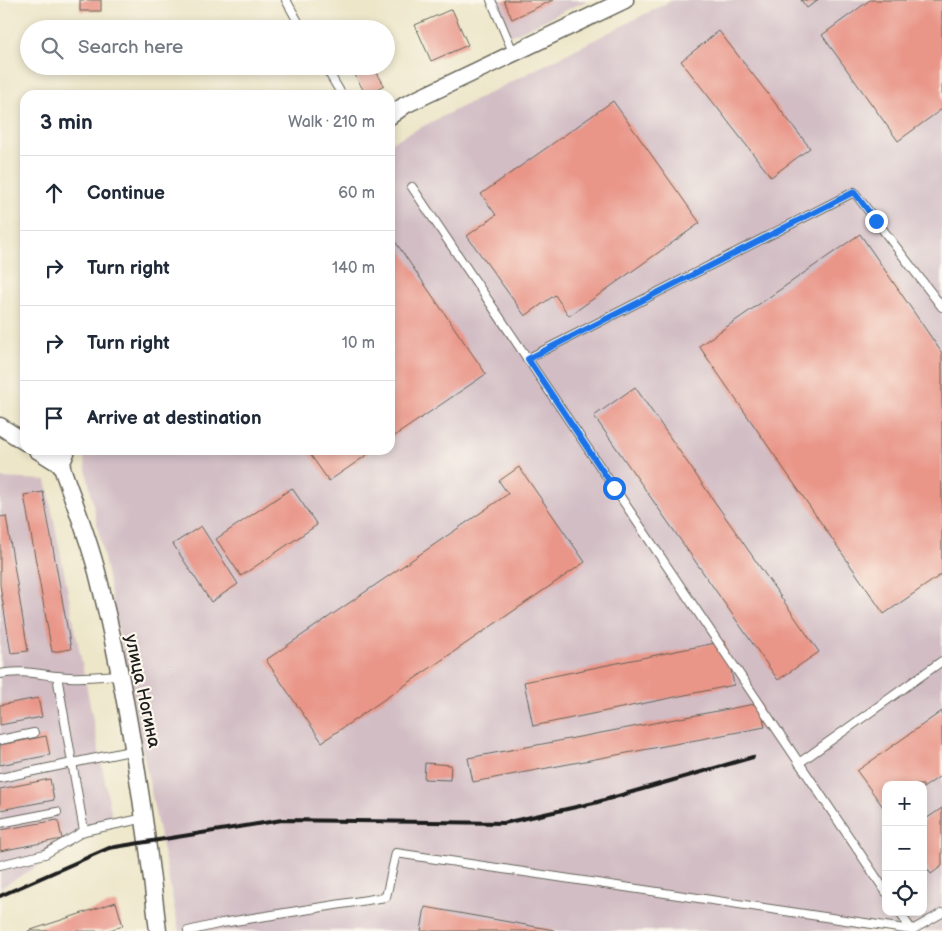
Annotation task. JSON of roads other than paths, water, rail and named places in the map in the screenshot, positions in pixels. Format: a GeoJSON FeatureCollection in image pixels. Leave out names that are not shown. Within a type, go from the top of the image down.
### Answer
{"type":"FeatureCollection","features":[{"type":"Feature","properties":{"kind":"street"},"geometry":{"type":"LineString","coordinates":[[395,112],[405,105],[513,52],[625,0]]}},
{"type":"Feature","properties":{"kind":"street"},"geometry":{"type":"LineString","coordinates":[[0,426],[20,439]]}},
{"type":"Feature","properties":{"kind":"street"},"geometry":{"type":"LineString","coordinates":[[45,455],[61,465],[65,455]]}},
{"type":"Feature","properties":{"kind":"street","name":"улица Ногина"},"geometry":{"type":"LineString","coordinates":[[61,465],[99,578],[120,675],[135,750],[158,931]]}},
{"type":"Feature","properties":{"kind":"lane"},"geometry":{"type":"LineString","coordinates":[[286,0],[297,20]]}},
{"type":"Feature","properties":{"kind":"lane"},"geometry":{"type":"LineString","coordinates":[[491,0],[513,52]]}},
{"type":"Feature","properties":{"kind":"lane"},"geometry":{"type":"LineString","coordinates":[[330,75],[339,90]]}},
{"type":"Feature","properties":{"kind":"lane"},"geometry":{"type":"LineString","coordinates":[[412,187],[882,886]]}},
{"type":"Feature","properties":{"kind":"lane"},"geometry":{"type":"LineString","coordinates":[[528,359],[854,192],[942,307]]}},
{"type":"Feature","properties":{"kind":"lane"},"geometry":{"type":"LineString","coordinates":[[799,763],[942,661]]}},
{"type":"Feature","properties":{"kind":"lane"},"geometry":{"type":"LineString","coordinates":[[0,674],[18,672],[57,676],[120,675]]}},
{"type":"Feature","properties":{"kind":"lane"},"geometry":{"type":"LineString","coordinates":[[57,676],[84,831]]}},
{"type":"Feature","properties":{"kind":"lane"},"geometry":{"type":"LineString","coordinates":[[0,740],[34,733]]}},
{"type":"Feature","properties":{"kind":"lane"},"geometry":{"type":"LineString","coordinates":[[0,778],[135,750]]}},
{"type":"Feature","properties":{"kind":"lane"},"geometry":{"type":"LineString","coordinates":[[0,823],[57,812]]}},
{"type":"Feature","properties":{"kind":"lane"},"geometry":{"type":"LineString","coordinates":[[0,865],[45,854],[84,831],[145,818]]}},
{"type":"Feature","properties":{"kind":"lane"},"geometry":{"type":"LineString","coordinates":[[188,931],[222,923],[386,897],[396,853],[912,930],[942,913]]}},
{"type":"Feature","properties":{"kind":"lane"},"geometry":{"type":"LineString","coordinates":[[902,916],[912,930]]}},
{"type":"Feature","properties":{"kind":"railway"},"geometry":{"type":"LineString","coordinates":[[0,896],[109,848],[282,820],[504,823],[594,803],[753,757]]}}]}
